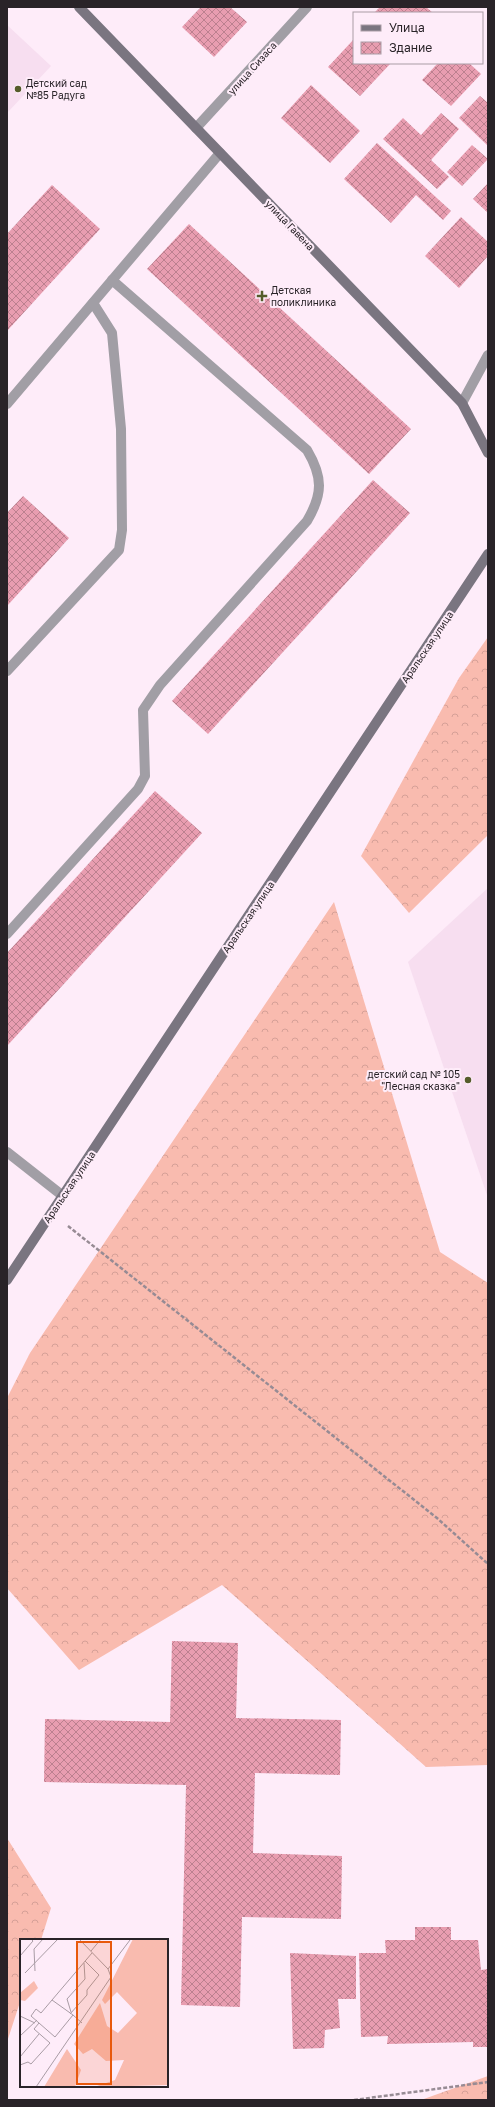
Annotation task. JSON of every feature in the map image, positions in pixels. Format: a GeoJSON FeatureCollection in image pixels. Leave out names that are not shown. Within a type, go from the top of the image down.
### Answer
{"type":"FeatureCollection","features":[{"type":"Feature","properties":{"kind":"street","name":"улица Гавена"},"geometry":{"type":"LineString","coordinates":[[79,7],[462,403],[488,453]]}},
{"type":"Feature","properties":{"kind":"street","name":"улица Сизаса"},"geometry":{"type":"LineString","coordinates":[[196,128],[307,7]]}},
{"type":"Feature","properties":{"kind":"street"},"geometry":{"type":"LineString","coordinates":[[7,404],[220,153]]}},
{"type":"Feature","properties":{"kind":"street"},"geometry":{"type":"LineString","coordinates":[[7,934],[138,789],[145,776],[143,710],[160,685],[307,521],[315,508],[319,493],[319,476],[307,450],[112,280]]}},
{"type":"Feature","properties":{"kind":"street"},"geometry":{"type":"LineString","coordinates":[[7,671],[119,550],[122,530],[121,429],[112,333],[93,303]]}},
{"type":"Feature","properties":{"kind":"street"},"geometry":{"type":"LineString","coordinates":[[462,403],[488,355]]}},
{"type":"Feature","properties":{"kind":"street","name":"Аральская улица"},"geometry":{"type":"LineString","coordinates":[[7,1280],[488,554]]}},
{"type":"Feature","properties":{"kind":"street"},"geometry":{"type":"LineString","coordinates":[[7,1152],[63,1196]]}},
{"type":"Feature","properties":{"kind":"path"},"geometry":{"type":"LineString","coordinates":[[52,1213],[437,1518],[488,1564]]}},
{"type":"Feature","properties":{"kind":"path"},"geometry":{"type":"LineString","coordinates":[[354,2100],[488,2082]]}},
{"type":"Feature","properties":{"kind":"shaded area","name":"Детский сад №85 Радуга"},"geometry":{"type":"Polygon","coordinates":[[[7,25],[51,66],[7,113],[7,25]]]}},
{"type":"Feature","properties":{"kind":"shaded area","name":"детский сад № 105 \"Лесная сказка\""},"geometry":{"type":"Polygon","coordinates":[[[488,888],[488,1198],[408,962],[488,888]]]}},
{"type":"Feature","properties":{"kind":"green space"},"geometry":{"type":"Polygon","coordinates":[[[488,637],[488,835],[409,913],[361,856],[459,678],[488,637]]]}},
{"type":"Feature","properties":{"kind":"green space"},"geometry":{"type":"Polygon","coordinates":[[[334,902],[440,1252],[488,1283],[488,1765],[426,1767],[222,1585],[79,1670],[7,1588],[7,1398],[30,1353],[334,902]]]}},
{"type":"Feature","properties":{"kind":"green space"},"geometry":{"type":"Polygon","coordinates":[[[7,1838],[51,1908],[41,1939],[20,1939],[20,2002],[7,2042],[7,1838]]]}},
{"type":"Feature","properties":{"kind":"green space"},"geometry":{"type":"Polygon","coordinates":[[[488,2076],[488,2100],[421,2100],[488,2076]]]}},
{"type":"Feature","properties":{"kind":"building"},"geometry":{"type":"Polygon","coordinates":[[[201,7],[230,7],[247,22],[214,57],[182,27],[201,7]]]}},
{"type":"Feature","properties":{"kind":"building"},"geometry":{"type":"Polygon","coordinates":[[[380,7],[426,7],[432,12],[375,12],[380,7]]]}},
{"type":"Feature","properties":{"kind":"building"},"geometry":{"type":"Polygon","coordinates":[[[353,40],[353,64],[390,64],[360,96],[328,67],[353,40]]]}},
{"type":"Feature","properties":{"kind":"building"},"geometry":{"type":"Polygon","coordinates":[[[437,64],[470,64],[481,74],[451,106],[422,80],[437,64]]]}},
{"type":"Feature","properties":{"kind":"building"},"geometry":{"type":"Polygon","coordinates":[[[311,85],[360,131],[330,163],[281,118],[311,85]]]}},
{"type":"Feature","properties":{"kind":"building"},"geometry":{"type":"Polygon","coordinates":[[[480,96],[488,103],[488,146],[459,118],[480,96]]]}},
{"type":"Feature","properties":{"kind":"building"},"geometry":{"type":"Polygon","coordinates":[[[441,113],[459,129],[431,160],[449,177],[437,189],[383,139],[403,118],[421,135],[441,113]]]}},
{"type":"Feature","properties":{"kind":"building"},"geometry":{"type":"Polygon","coordinates":[[[377,143],[451,211],[443,220],[416,195],[391,223],[344,179],[377,143]]]}},
{"type":"Feature","properties":{"kind":"building"},"geometry":{"type":"Polygon","coordinates":[[[472,145],[488,159],[462,186],[447,172],[472,145]]]}},
{"type":"Feature","properties":{"kind":"building"},"geometry":{"type":"Polygon","coordinates":[[[488,183],[488,213],[473,199],[488,183]]]}},
{"type":"Feature","properties":{"kind":"building"},"geometry":{"type":"Polygon","coordinates":[[[52,185],[100,229],[7,331],[7,234],[52,185]]]}},
{"type":"Feature","properties":{"kind":"building"},"geometry":{"type":"Polygon","coordinates":[[[461,217],[488,242],[488,256],[459,288],[425,256],[461,217]]]}},
{"type":"Feature","properties":{"kind":"building"},"geometry":{"type":"Polygon","coordinates":[[[189,224],[411,429],[369,474],[147,269],[189,224]]]}},
{"type":"Feature","properties":{"kind":"building"},"geometry":{"type":"Polygon","coordinates":[[[373,480],[410,513],[208,734],[172,701],[373,480]]]}},
{"type":"Feature","properties":{"kind":"building"},"geometry":{"type":"Polygon","coordinates":[[[23,496],[69,538],[7,606],[7,513],[23,496]]]}},
{"type":"Feature","properties":{"kind":"building"},"geometry":{"type":"Polygon","coordinates":[[[155,791],[202,833],[7,1046],[7,953],[155,791]]]}},
{"type":"Feature","properties":{"kind":"building"},"geometry":{"type":"Polygon","coordinates":[[[172,1641],[238,1643],[236,1718],[341,1720],[340,1775],[255,1773],[253,1853],[342,1856],[341,1919],[242,1917],[240,2007],[181,2005],[186,1785],[44,1782],[45,1719],[170,1722],[172,1641]]]}},
{"type":"Feature","properties":{"kind":"building"},"geometry":{"type":"Polygon","coordinates":[[[415,1927],[451,1927],[451,1940],[478,1940],[481,1970],[488,1969],[488,2047],[473,2047],[473,2042],[387,2044],[388,2036],[361,2037],[359,1953],[386,1953],[385,1940],[415,1940],[415,1927]]]}},
{"type":"Feature","properties":{"kind":"building"},"geometry":{"type":"Polygon","coordinates":[[[290,1953],[356,1956],[356,1999],[338,1999],[340,2028],[325,2030],[324,2048],[293,2049],[290,1953]]]}},
{"type":"Feature","properties":{"kind":"place","name":"Детский сад №85 Радуга"},"geometry":{"type":"Point","coordinates":[18,89]}},
{"type":"Feature","properties":{"kind":"place","name":"Детская поликлиника"},"geometry":{"type":"Point","coordinates":[262,296]}},
{"type":"Feature","properties":{"kind":"place","name":"детский сад № 105 \"Лесная сказка\""},"geometry":{"type":"Point","coordinates":[468,1080]}}]}
